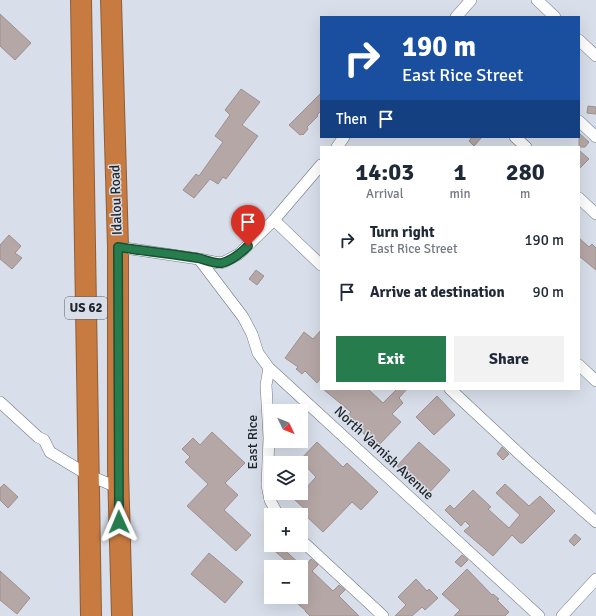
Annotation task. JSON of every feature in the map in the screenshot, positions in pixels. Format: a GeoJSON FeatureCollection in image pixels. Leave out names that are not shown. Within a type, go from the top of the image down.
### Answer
{"type":"FeatureCollection","features":[{"type":"Feature","properties":{"kind":"highway","name":"US 62"},"geometry":{"type":"LineString","coordinates":[[81,0],[91,616]]}},
{"type":"Feature","properties":{"kind":"highway","name":"Idalou Road"},"geometry":{"type":"LineString","coordinates":[[111,0],[118,247],[119,488],[122,616]]}},
{"type":"Feature","properties":{"kind":"highway"},"geometry":{"type":"LineString","coordinates":[[83,89],[113,88]]}},
{"type":"Feature","properties":{"kind":"street"},"geometry":{"type":"LineString","coordinates":[[461,15],[471,0]]}},
{"type":"Feature","properties":{"kind":"street"},"geometry":{"type":"LineString","coordinates":[[537,0],[554,16]]}},
{"type":"Feature","properties":{"kind":"street"},"geometry":{"type":"LineString","coordinates":[[580,41],[596,56]]}},
{"type":"Feature","properties":{"kind":"street"},"geometry":{"type":"LineString","coordinates":[[580,122],[596,137]]}},
{"type":"Feature","properties":{"kind":"street"},"geometry":{"type":"LineString","coordinates":[[516,138],[525,146]]}},
{"type":"Feature","properties":{"kind":"street"},"geometry":{"type":"LineString","coordinates":[[118,247],[219,263],[224,262],[239,254],[274,220],[320,166]]}},
{"type":"Feature","properties":{"kind":"street"},"geometry":{"type":"LineString","coordinates":[[580,199],[596,214]]}},
{"type":"Feature","properties":{"kind":"street"},"geometry":{"type":"LineString","coordinates":[[274,220],[320,264]]}},
{"type":"Feature","properties":{"kind":"street","name":"North Varnish Avenue"},"geometry":{"type":"LineString","coordinates":[[199,259],[243,317],[252,334],[258,353],[269,368],[539,616]]}},
{"type":"Feature","properties":{"kind":"street"},"geometry":{"type":"LineString","coordinates":[[580,366],[596,381]]}},
{"type":"Feature","properties":{"kind":"street","name":"East Rice"},"geometry":{"type":"LineString","coordinates":[[269,368],[266,385],[269,438],[267,485],[270,500],[274,508]]}},
{"type":"Feature","properties":{"kind":"street"},"geometry":{"type":"LineString","coordinates":[[451,390],[526,460],[596,522]]}},
{"type":"Feature","properties":{"kind":"street"},"geometry":{"type":"LineString","coordinates":[[0,402],[38,437],[44,440],[50,452],[88,475],[119,488]]}},
{"type":"Feature","properties":{"kind":"street"},"geometry":{"type":"LineString","coordinates":[[308,546],[383,616]]}},
{"type":"Feature","properties":{"kind":"street"},"geometry":{"type":"LineString","coordinates":[[562,616],[596,579]]}},
{"type":"Feature","properties":{"kind":"building"},"geometry":{"type":"Polygon","coordinates":[[[0,14],[31,43],[15,60],[0,46],[0,14]]]}},
{"type":"Feature","properties":{"kind":"building"},"geometry":{"type":"Polygon","coordinates":[[[241,89],[260,102],[242,125],[258,136],[226,179],[223,177],[218,184],[210,179],[194,198],[183,190],[196,174],[199,176],[223,142],[215,136],[230,115],[225,110],[241,89]]]}},
{"type":"Feature","properties":{"kind":"building"},"geometry":{"type":"Polygon","coordinates":[[[320,94],[320,112],[307,127],[308,129],[303,135],[300,135],[289,125],[320,94]]]}},
{"type":"Feature","properties":{"kind":"building"},"geometry":{"type":"Polygon","coordinates":[[[588,106],[596,107],[596,114],[587,113],[588,106]]]}},
{"type":"Feature","properties":{"kind":"building"},"geometry":{"type":"Polygon","coordinates":[[[580,134],[589,142],[585,147],[579,146],[580,134]]]}},
{"type":"Feature","properties":{"kind":"building"},"geometry":{"type":"Polygon","coordinates":[[[471,138],[481,138],[474,146],[469,141],[471,138]]]}},
{"type":"Feature","properties":{"kind":"building"},"geometry":{"type":"Polygon","coordinates":[[[580,151],[589,159],[580,168],[580,151]]]}},
{"type":"Feature","properties":{"kind":"building"},"geometry":{"type":"Polygon","coordinates":[[[9,235],[21,246],[15,253],[22,258],[12,269],[0,259],[0,245],[9,235]]]}},
{"type":"Feature","properties":{"kind":"building"},"geometry":{"type":"Polygon","coordinates":[[[580,239],[589,247],[592,244],[596,248],[596,270],[580,257],[580,239]]]}},
{"type":"Feature","properties":{"kind":"building"},"geometry":{"type":"Polygon","coordinates":[[[256,270],[264,276],[257,285],[249,279],[256,270]]]}},
{"type":"Feature","properties":{"kind":"building"},"geometry":{"type":"Polygon","coordinates":[[[320,331],[320,379],[317,383],[305,371],[302,374],[296,369],[298,367],[285,358],[304,332],[313,339],[320,331]]]}},
{"type":"Feature","properties":{"kind":"building"},"geometry":{"type":"Polygon","coordinates":[[[324,390],[369,390],[383,403],[396,390],[406,390],[399,398],[403,403],[392,414],[401,422],[377,447],[347,416],[351,412],[324,390]]]}},
{"type":"Feature","properties":{"kind":"building"},"geometry":{"type":"Polygon","coordinates":[[[437,396],[455,415],[434,435],[416,417],[437,396]]]}},
{"type":"Feature","properties":{"kind":"building"},"geometry":{"type":"Polygon","coordinates":[[[212,432],[245,463],[225,483],[238,495],[224,510],[251,535],[236,551],[187,506],[208,484],[185,462],[190,457],[182,449],[193,438],[200,445],[212,432]]]}},
{"type":"Feature","properties":{"kind":"building"},"geometry":{"type":"Polygon","coordinates":[[[317,442],[343,467],[347,463],[378,492],[361,510],[352,502],[323,532],[308,518],[308,508],[304,508],[295,500],[308,500],[308,486],[316,477],[308,468],[308,456],[304,456],[317,442]]]}},
{"type":"Feature","properties":{"kind":"building"},"geometry":{"type":"Polygon","coordinates":[[[419,442],[450,470],[428,494],[397,466],[419,442]]]}},
{"type":"Feature","properties":{"kind":"building"},"geometry":{"type":"Polygon","coordinates":[[[502,447],[509,454],[503,460],[497,454],[502,447]]]}},
{"type":"Feature","properties":{"kind":"building"},"geometry":{"type":"Polygon","coordinates":[[[4,484],[18,497],[8,508],[0,500],[0,488],[4,484]]]}},
{"type":"Feature","properties":{"kind":"building"},"geometry":{"type":"Polygon","coordinates":[[[505,484],[529,506],[540,496],[555,511],[523,543],[520,543],[512,535],[493,556],[464,531],[470,526],[465,521],[461,526],[445,510],[450,505],[454,509],[473,490],[491,507],[488,509],[509,528],[520,515],[496,493],[505,484]]]}},
{"type":"Feature","properties":{"kind":"building"},"geometry":{"type":"Polygon","coordinates":[[[575,534],[581,539],[574,546],[569,541],[575,534]]]}},
{"type":"Feature","properties":{"kind":"building"},"geometry":{"type":"Polygon","coordinates":[[[276,552],[287,552],[296,560],[285,560],[276,552]]]}},
{"type":"Feature","properties":{"kind":"building"},"geometry":{"type":"Polygon","coordinates":[[[209,553],[243,582],[225,603],[191,574],[209,553]]]}},
{"type":"Feature","properties":{"kind":"building"},"geometry":{"type":"Polygon","coordinates":[[[462,555],[468,560],[461,567],[455,562],[462,555]]]}},
{"type":"Feature","properties":{"kind":"building"},"geometry":{"type":"Polygon","coordinates":[[[311,559],[318,565],[312,571],[333,591],[339,585],[345,590],[339,596],[359,616],[310,616],[298,604],[308,604],[308,563],[311,559]]]}},
{"type":"Feature","properties":{"kind":"building"},"geometry":{"type":"Polygon","coordinates":[[[467,569],[492,595],[493,594],[499,599],[497,600],[509,612],[505,616],[454,616],[460,610],[442,594],[467,569]]]}},
{"type":"Feature","properties":{"kind":"building"},"geometry":{"type":"Polygon","coordinates":[[[0,571],[30,598],[17,614],[0,600],[0,571]]]}},
{"type":"Feature","properties":{"kind":"building"},"geometry":{"type":"Polygon","coordinates":[[[416,579],[427,591],[429,589],[438,598],[425,610],[422,607],[412,616],[395,616],[406,605],[398,597],[416,579]]]}},
{"type":"Feature","properties":{"kind":"route"},"geometry":{"type":"LineString","coordinates":[[119,522],[118,247],[219,263],[233,258],[248,246]]}}]}
